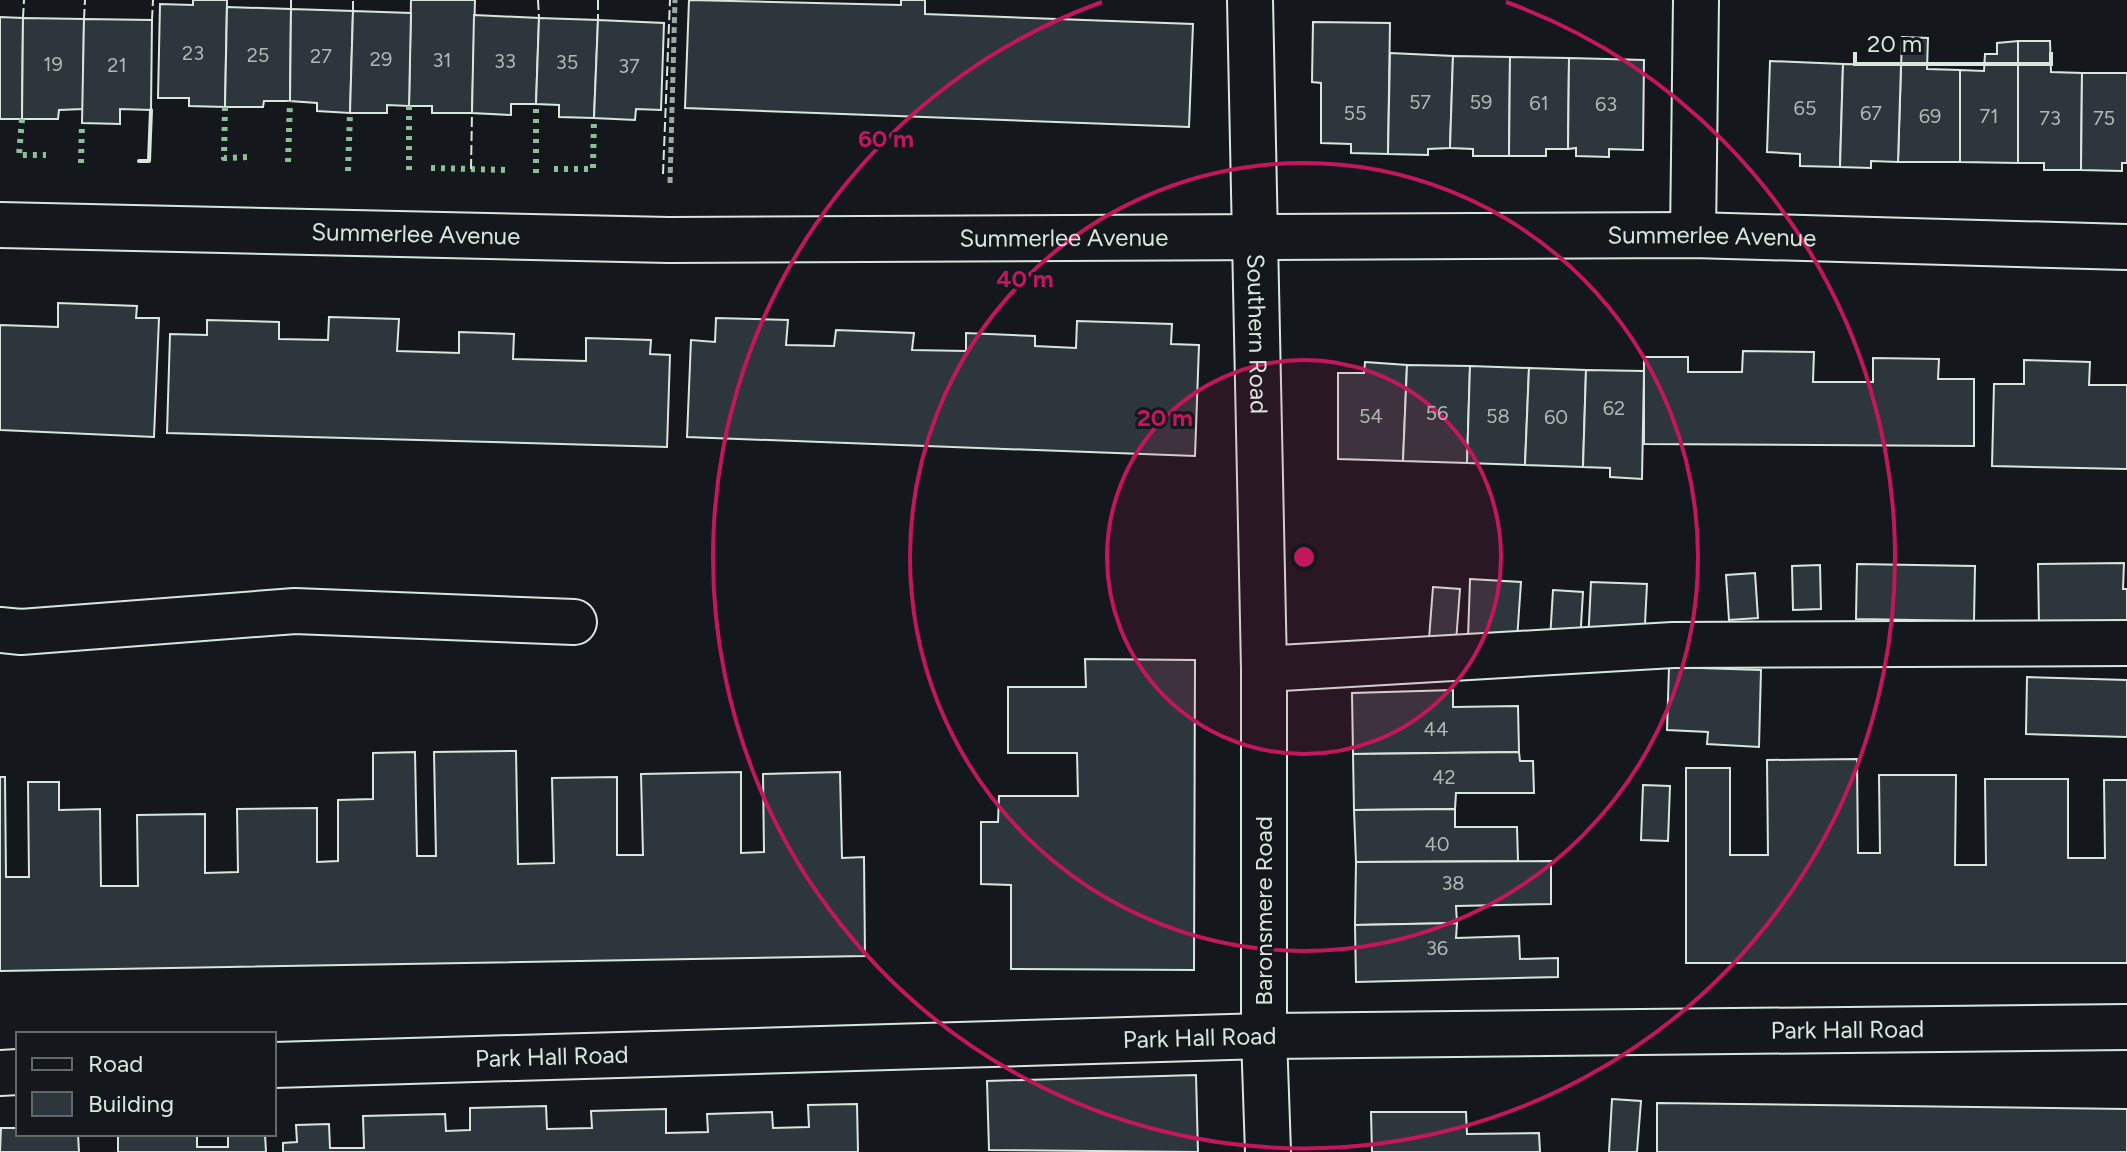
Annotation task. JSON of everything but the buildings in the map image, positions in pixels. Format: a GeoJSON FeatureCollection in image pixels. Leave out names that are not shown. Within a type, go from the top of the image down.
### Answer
{"type":"FeatureCollection","features":[{"type":"Feature","properties":{"kind":"street","name":"Southern Road"},"geometry":{"type":"LineString","coordinates":[[1250,0],[1264,669]]}},
{"type":"Feature","properties":{"kind":"street"},"geometry":{"type":"LineString","coordinates":[[1693,235],[1696,0]]}},
{"type":"Feature","properties":{"kind":"street","name":"Summerlee Avenue"},"geometry":{"type":"LineString","coordinates":[[0,225],[669,240],[1693,235],[2127,247]]}},
{"type":"Feature","properties":{"kind":"street"},"geometry":{"type":"LineString","coordinates":[[0,630],[21,632],[295,611],[574,622]]}},
{"type":"Feature","properties":{"kind":"street"},"geometry":{"type":"LineString","coordinates":[[1264,669],[1673,645],[2127,643]]}},
{"type":"Feature","properties":{"kind":"street","name":"Baronsmere Road"},"geometry":{"type":"LineString","coordinates":[[1264,669],[1264,1036],[1268,1152]]}},
{"type":"Feature","properties":{"kind":"street","name":"Park Hall Road"},"geometry":{"type":"LineString","coordinates":[[276,1065],[1264,1036],[2127,1027]]}},
{"type":"Feature","properties":{"kind":"path"},"geometry":{"type":"LineString","coordinates":[[669,240],[675,0]]}},
{"type":"Feature","properties":{"kind":"hedge"},"geometry":{"type":"LineString","coordinates":[[288,162],[290,101]]}},
{"type":"Feature","properties":{"kind":"hedge"},"geometry":{"type":"LineString","coordinates":[[536,104],[536,173]]}},
{"type":"Feature","properties":{"kind":"hedge"},"geometry":{"type":"LineString","coordinates":[[409,106],[409,170]]}},
{"type":"Feature","properties":{"kind":"hedge"},"geometry":{"type":"LineString","coordinates":[[225,107],[224,158],[249,157]]}},
{"type":"Feature","properties":{"kind":"hedge"},"geometry":{"type":"LineString","coordinates":[[348,171],[350,113]]}},
{"type":"Feature","properties":{"kind":"hedge"},"geometry":{"type":"LineString","coordinates":[[554,169],[593,169],[594,118]]}},
{"type":"Feature","properties":{"kind":"hedge"},"geometry":{"type":"LineString","coordinates":[[22,119],[19,155],[46,155]]}},
{"type":"Feature","properties":{"kind":"hedge"},"geometry":{"type":"LineString","coordinates":[[81,163],[82,123]]}},
{"type":"Feature","properties":{"kind":"hedge"},"geometry":{"type":"LineString","coordinates":[[431,168],[509,170]]}},
{"type":"Feature","properties":{"kind":"fence"},"geometry":{"type":"LineString","coordinates":[[23,18],[24,0]]}},
{"type":"Feature","properties":{"kind":"fence"},"geometry":{"type":"LineString","coordinates":[[84,19],[85,0]]}},
{"type":"Feature","properties":{"kind":"fence"},"geometry":{"type":"LineString","coordinates":[[152,20],[153,0]]}},
{"type":"Feature","properties":{"kind":"fence"},"geometry":{"type":"LineString","coordinates":[[291,0],[291,9]]}},
{"type":"Feature","properties":{"kind":"fence"},"geometry":{"type":"LineString","coordinates":[[353,0],[353,11]]}},
{"type":"Feature","properties":{"kind":"fence"},"geometry":{"type":"LineString","coordinates":[[538,0],[539,18]]}},
{"type":"Feature","properties":{"kind":"fence"},"geometry":{"type":"LineString","coordinates":[[598,0],[598,20]]}},
{"type":"Feature","properties":{"kind":"fence"},"geometry":{"type":"LineString","coordinates":[[663,174],[670,0]]}},
{"type":"Feature","properties":{"kind":"fence"},"geometry":{"type":"LineString","coordinates":[[471,169],[472,113]]}},
{"type":"Feature","properties":{"kind":"wall"},"geometry":{"type":"LineString","coordinates":[[139,161],[149,161],[151,110]]}}]}
